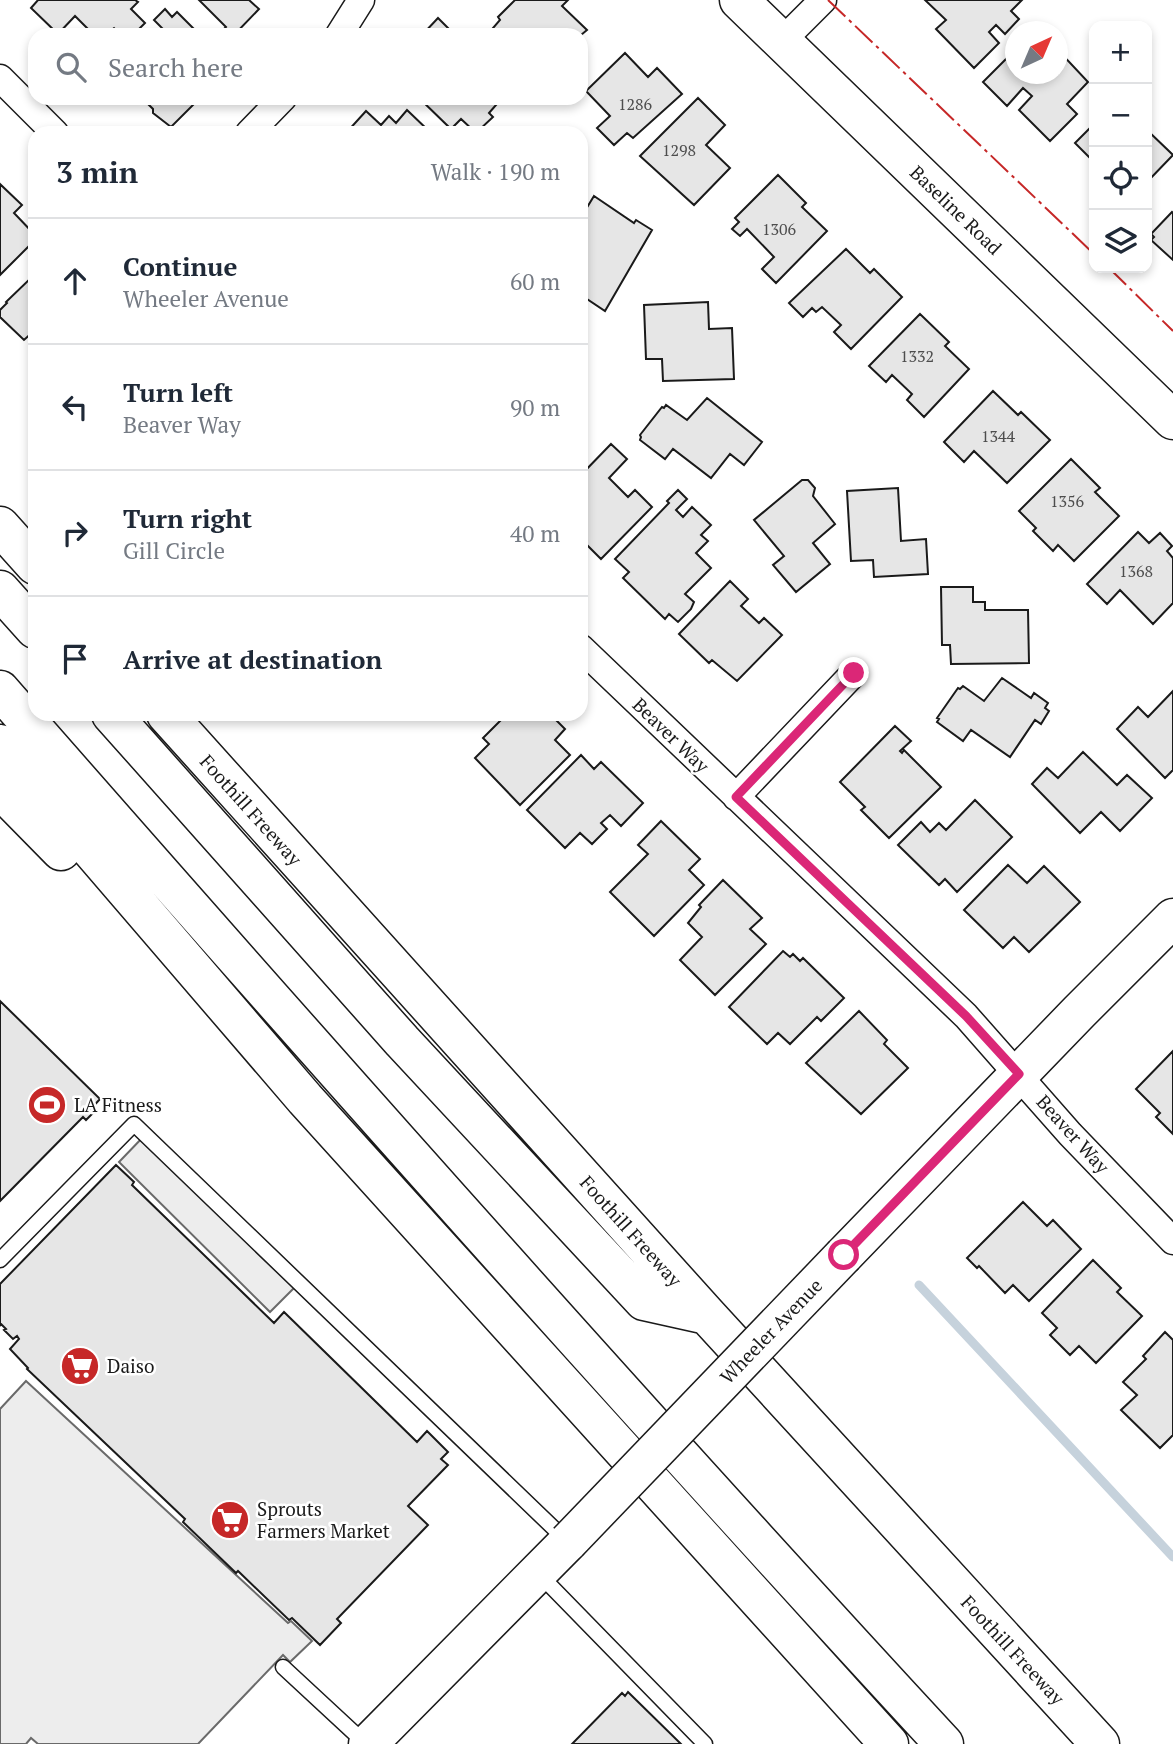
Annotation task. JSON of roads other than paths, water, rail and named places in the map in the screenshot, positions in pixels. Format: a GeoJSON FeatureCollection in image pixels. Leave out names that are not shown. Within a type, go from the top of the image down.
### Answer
{"type":"FeatureCollection","features":[{"type":"Feature","properties":{"kind":"main road","name":"Baseline Road"},"geometry":{"type":"LineString","coordinates":[[739,0],[1173,421]]}},
{"type":"Feature","properties":{"kind":"main road"},"geometry":{"type":"LineString","coordinates":[[0,526],[28,557]]}},
{"type":"Feature","properties":{"kind":"main road"},"geometry":{"type":"LineString","coordinates":[[0,590],[28,621]]}},
{"type":"Feature","properties":{"kind":"main road"},"geometry":{"type":"LineString","coordinates":[[0,690],[285,1015],[944,1744]]}},
{"type":"Feature","properties":{"kind":"main road"},"geometry":{"type":"LineString","coordinates":[[117,721],[402,1041],[644,1301],[707,1315]]}},
{"type":"Feature","properties":{"kind":"main road","name":"Foothill Freeway"},"geometry":{"type":"LineString","coordinates":[[172,721],[707,1315],[1100,1744]]}},
{"type":"Feature","properties":{"kind":"main road"},"geometry":{"type":"LineString","coordinates":[[0,744],[305,1099],[889,1744]]}},
{"type":"Feature","properties":{"kind":"main road"},"geometry":{"type":"LineString","coordinates":[[0,789],[305,1099]]}},
{"type":"Feature","properties":{"kind":"main road","name":"Wheeler Avenue"},"geometry":{"type":"LineString","coordinates":[[367,1744],[568,1542],[1173,918]]}},
{"type":"Feature","properties":{"kind":"street"},"geometry":{"type":"LineString","coordinates":[[343,28],[361,0]]}},
{"type":"Feature","properties":{"kind":"street"},"geometry":{"type":"LineString","coordinates":[[782,41],[823,0]]}},
{"type":"Feature","properties":{"kind":"street"},"geometry":{"type":"LineString","coordinates":[[0,78],[48,126]]}},
{"type":"Feature","properties":{"kind":"street"},"geometry":{"type":"LineString","coordinates":[[256,126],[276,105]]}},
{"type":"Feature","properties":{"kind":"street","name":"Beaver Way"},"geometry":{"type":"LineString","coordinates":[[588,655],[966,1016],[1070,1134],[1173,1241]]}},
{"type":"Feature","properties":{"kind":"street"},"geometry":{"type":"LineString","coordinates":[[736,797],[854,673]]}},
{"type":"Feature","properties":{"kind":"lane"},"geometry":{"type":"LineString","coordinates":[[0,1260],[134,1124],[568,1542]]}},
{"type":"Feature","properties":{"kind":"lane"},"geometry":{"type":"LineString","coordinates":[[537,1572],[705,1744]]}},
{"type":"Feature","properties":{"kind":"lane"},"geometry":{"type":"LineString","coordinates":[[283,1667],[367,1744]]}},
{"type":"Feature","properties":{"kind":"waterway"},"geometry":{"type":"LineString","coordinates":[[919,1285],[1173,1557]]}},
{"type":"Feature","properties":{"kind":"place","name":"LA Fitness"},"geometry":{"type":"Point","coordinates":[47,1105]}},
{"type":"Feature","properties":{"kind":"place","name":"Daiso"},"geometry":{"type":"Point","coordinates":[80,1366]}},
{"type":"Feature","properties":{"kind":"place","name":"Sprouts Farmers Market"},"geometry":{"type":"Point","coordinates":[230,1520]}}]}
